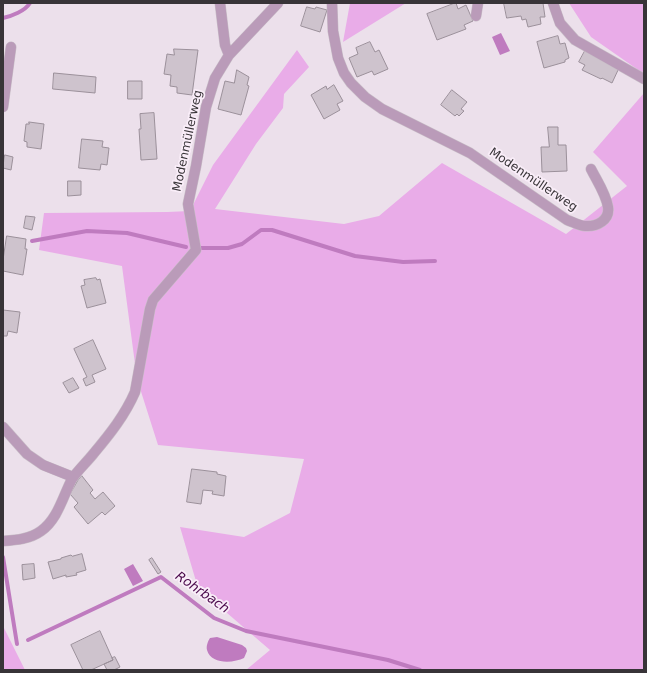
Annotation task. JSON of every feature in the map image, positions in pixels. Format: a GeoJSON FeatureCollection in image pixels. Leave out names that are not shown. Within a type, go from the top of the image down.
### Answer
{"type":"FeatureCollection","features":[{"type":"Feature","properties":{"kind":"street"},"geometry":{"type":"LineString","coordinates":[[220,3],[225,45],[229,55]]}},
{"type":"Feature","properties":{"kind":"street","name":"Modenmüllerweg"},"geometry":{"type":"LineString","coordinates":[[3,541],[32,536],[42,530],[50,522],[58,510],[73,477],[123,416],[130,403],[135,392],[150,309],[153,300],[196,250],[188,204],[206,107],[215,78],[229,55],[278,3]]}},
{"type":"Feature","properties":{"kind":"street","name":"Modenmüllerweg"},"geometry":{"type":"LineString","coordinates":[[332,3],[333,31],[338,58],[344,73],[351,83],[365,97],[382,108],[470,153],[567,220],[584,226],[599,224],[606,218],[608,208],[605,198],[591,169]]}},
{"type":"Feature","properties":{"kind":"street"},"geometry":{"type":"LineString","coordinates":[[476,16],[478,3]]}},
{"type":"Feature","properties":{"kind":"street"},"geometry":{"type":"LineString","coordinates":[[553,3],[560,23],[575,40],[644,79]]}},
{"type":"Feature","properties":{"kind":"street"},"geometry":{"type":"LineString","coordinates":[[3,107],[11,47]]}},
{"type":"Feature","properties":{"kind":"street"},"geometry":{"type":"LineString","coordinates":[[3,427],[27,454],[42,465],[73,477]]}},
{"type":"Feature","properties":{"kind":"shaded area"},"geometry":{"type":"Polygon","coordinates":[[[350,3],[406,3],[343,42],[350,3]]]}},
{"type":"Feature","properties":{"kind":"shaded area"},"geometry":{"type":"Polygon","coordinates":[[[569,3],[644,3],[644,74],[591,37],[569,3]]]}},
{"type":"Feature","properties":{"kind":"shaded area"},"geometry":{"type":"Polygon","coordinates":[[[501,33],[510,51],[500,55],[492,37],[501,33]]]}},
{"type":"Feature","properties":{"kind":"shaded area"},"geometry":{"type":"Polygon","coordinates":[[[297,50],[309,67],[284,94],[283,108],[256,144],[215,209],[344,224],[379,216],[442,163],[566,234],[627,186],[593,152],[644,93],[644,670],[246,670],[270,650],[198,588],[180,527],[244,537],[290,513],[304,459],[158,445],[137,379],[122,266],[39,250],[44,213],[190,211],[213,165],[297,50]]]}},
{"type":"Feature","properties":{"kind":"shaded area"},"geometry":{"type":"Polygon","coordinates":[[[133,564],[143,581],[133,586],[124,569],[133,564]]]}},
{"type":"Feature","properties":{"kind":"shaded area"},"geometry":{"type":"Polygon","coordinates":[[[3,626],[25,670],[3,670],[3,626]]]}},
{"type":"Feature","properties":{"kind":"shaded area"},"geometry":{"type":"Polygon","coordinates":[[[217,637],[242,645],[246,648],[247,651],[244,658],[235,661],[223,662],[209,655],[207,650],[208,642],[210,638],[217,637]]]}},
{"type":"Feature","properties":{"kind":"building"},"geometry":{"type":"Polygon","coordinates":[[[456,3],[458,9],[466,5],[473,21],[464,25],[466,29],[437,40],[427,14],[456,3]]]}},
{"type":"Feature","properties":{"kind":"building"},"geometry":{"type":"Polygon","coordinates":[[[504,3],[543,3],[545,17],[540,17],[541,24],[528,27],[526,19],[522,20],[521,16],[507,18],[504,3]]]}},
{"type":"Feature","properties":{"kind":"building"},"geometry":{"type":"Polygon","coordinates":[[[307,7],[315,9],[316,7],[327,10],[320,32],[301,26],[307,7]]]}},
{"type":"Feature","properties":{"kind":"building"},"geometry":{"type":"Polygon","coordinates":[[[558,36],[560,44],[565,43],[569,58],[565,60],[565,62],[544,68],[537,42],[558,36]]]}},
{"type":"Feature","properties":{"kind":"building"},"geometry":{"type":"Polygon","coordinates":[[[370,42],[375,52],[379,50],[388,69],[374,75],[372,71],[357,77],[349,58],[358,54],[356,48],[370,42]]]}},
{"type":"Feature","properties":{"kind":"building"},"geometry":{"type":"Polygon","coordinates":[[[174,49],[198,50],[192,95],[177,93],[177,87],[170,86],[171,75],[164,74],[167,54],[174,55],[174,49]]]}},
{"type":"Feature","properties":{"kind":"building"},"geometry":{"type":"Polygon","coordinates":[[[585,51],[619,68],[612,83],[582,70],[585,65],[579,62],[585,51]]]}},
{"type":"Feature","properties":{"kind":"building"},"geometry":{"type":"Polygon","coordinates":[[[237,70],[249,77],[247,85],[249,86],[241,115],[218,109],[225,81],[234,83],[237,70]]]}},
{"type":"Feature","properties":{"kind":"building"},"geometry":{"type":"Polygon","coordinates":[[[54,73],[96,77],[95,93],[53,89],[54,73]]]}},
{"type":"Feature","properties":{"kind":"building"},"geometry":{"type":"Polygon","coordinates":[[[128,81],[142,81],[142,99],[128,99],[128,81]]]}},
{"type":"Feature","properties":{"kind":"building"},"geometry":{"type":"Polygon","coordinates":[[[334,85],[343,101],[337,104],[340,110],[324,119],[311,95],[326,86],[327,89],[334,85]]]}},
{"type":"Feature","properties":{"kind":"building"},"geometry":{"type":"Polygon","coordinates":[[[452,90],[467,102],[461,109],[464,111],[459,116],[457,114],[455,116],[441,105],[452,90]]]}},
{"type":"Feature","properties":{"kind":"building"},"geometry":{"type":"Polygon","coordinates":[[[154,113],[157,159],[141,160],[139,129],[141,129],[140,114],[154,113]]]}},
{"type":"Feature","properties":{"kind":"building"},"geometry":{"type":"Polygon","coordinates":[[[29,122],[44,124],[41,149],[27,147],[27,142],[24,141],[26,124],[29,124],[29,122]]]}},
{"type":"Feature","properties":{"kind":"building"},"geometry":{"type":"Polygon","coordinates":[[[548,127],[558,127],[558,145],[566,145],[567,171],[542,172],[541,147],[549,147],[548,127]]]}},
{"type":"Feature","properties":{"kind":"building"},"geometry":{"type":"Polygon","coordinates":[[[82,139],[103,141],[102,147],[109,148],[107,165],[101,164],[100,170],[79,168],[82,139]]]}},
{"type":"Feature","properties":{"kind":"building"},"geometry":{"type":"Polygon","coordinates":[[[5,155],[13,157],[11,170],[3,168],[5,155]]]}},
{"type":"Feature","properties":{"kind":"building"},"geometry":{"type":"Polygon","coordinates":[[[68,181],[81,181],[81,195],[68,196],[68,181]]]}},
{"type":"Feature","properties":{"kind":"building"},"geometry":{"type":"Polygon","coordinates":[[[26,216],[35,217],[32,230],[24,228],[26,216]]]}},
{"type":"Feature","properties":{"kind":"building"},"geometry":{"type":"Polygon","coordinates":[[[7,236],[26,239],[25,249],[27,249],[23,275],[3,271],[3,260],[7,236]]]}},
{"type":"Feature","properties":{"kind":"building"},"geometry":{"type":"Polygon","coordinates":[[[96,278],[97,280],[100,279],[106,303],[87,308],[81,286],[85,285],[84,280],[96,278]]]}},
{"type":"Feature","properties":{"kind":"building"},"geometry":{"type":"Polygon","coordinates":[[[3,310],[20,312],[17,333],[8,331],[7,336],[3,336],[3,310]]]}},
{"type":"Feature","properties":{"kind":"building"},"geometry":{"type":"Polygon","coordinates":[[[93,340],[106,369],[92,375],[95,382],[86,386],[83,379],[87,377],[74,349],[93,340]]]}},
{"type":"Feature","properties":{"kind":"building"},"geometry":{"type":"Polygon","coordinates":[[[73,378],[79,388],[69,393],[63,383],[73,378]]]}},
{"type":"Feature","properties":{"kind":"building"},"geometry":{"type":"Polygon","coordinates":[[[192,469],[217,472],[217,474],[226,476],[224,496],[212,494],[213,491],[203,490],[201,504],[187,502],[192,469]]]}},
{"type":"Feature","properties":{"kind":"building"},"geometry":{"type":"Polygon","coordinates":[[[82,476],[93,490],[90,493],[95,499],[103,492],[115,506],[105,515],[102,512],[88,524],[74,507],[78,503],[70,494],[82,476]]]}},
{"type":"Feature","properties":{"kind":"building"},"geometry":{"type":"Polygon","coordinates":[[[82,554],[86,570],[76,573],[77,575],[66,577],[66,575],[53,579],[48,562],[71,555],[82,554]]]}},
{"type":"Feature","properties":{"kind":"building"},"geometry":{"type":"Polygon","coordinates":[[[152,558],[161,572],[158,574],[149,560],[152,558]]]}},
{"type":"Feature","properties":{"kind":"building"},"geometry":{"type":"Polygon","coordinates":[[[34,564],[35,578],[23,580],[22,565],[34,564]]]}},
{"type":"Feature","properties":{"kind":"building"},"geometry":{"type":"Polygon","coordinates":[[[100,631],[113,660],[91,670],[83,670],[71,645],[100,631]]]}},
{"type":"Feature","properties":{"kind":"building"},"geometry":{"type":"Polygon","coordinates":[[[115,657],[120,667],[114,670],[107,670],[104,664],[113,660],[112,658],[115,657]]]}},
{"type":"Feature","properties":{"kind":"waterway"},"geometry":{"type":"LineString","coordinates":[[3,18],[22,11],[30,3]]}},
{"type":"Feature","properties":{"kind":"waterway"},"geometry":{"type":"LineString","coordinates":[[201,248],[228,248],[242,244],[261,230],[272,230],[355,256],[403,262],[435,261]]}},
{"type":"Feature","properties":{"kind":"waterway"},"geometry":{"type":"LineString","coordinates":[[32,241],[87,231],[127,233],[186,247]]}},
{"type":"Feature","properties":{"kind":"waterway","name":"Rohrbach"},"geometry":{"type":"LineString","coordinates":[[3,557],[17,644]]}},
{"type":"Feature","properties":{"kind":"waterway","name":"Rohrbach"},"geometry":{"type":"LineString","coordinates":[[28,640],[161,577],[214,618],[246,631],[388,660],[420,670]]}}]}
